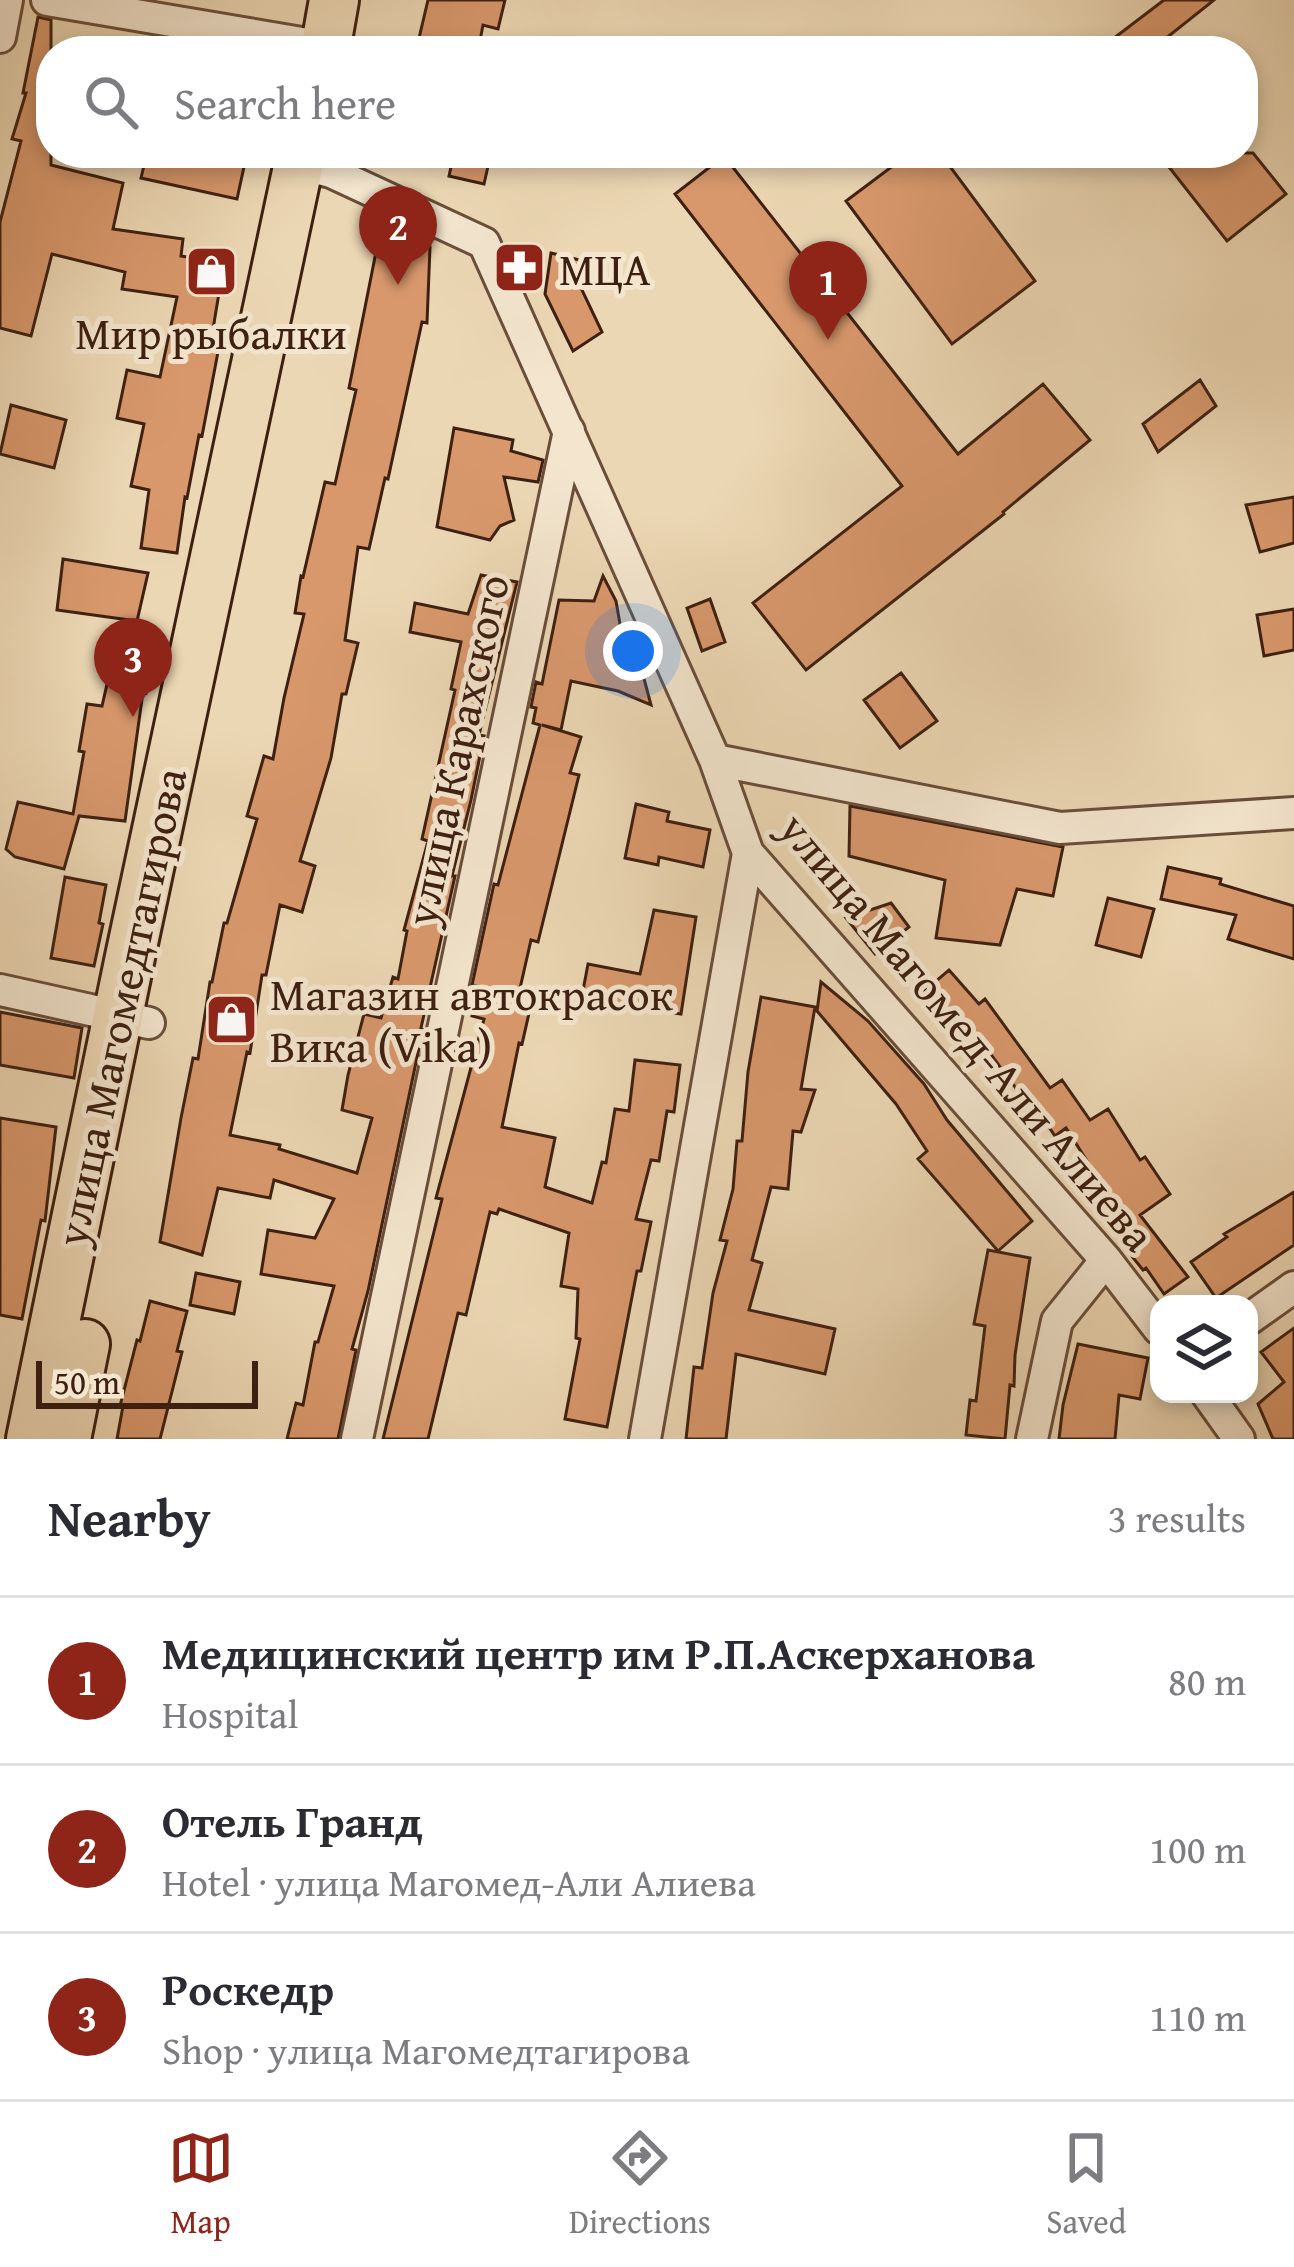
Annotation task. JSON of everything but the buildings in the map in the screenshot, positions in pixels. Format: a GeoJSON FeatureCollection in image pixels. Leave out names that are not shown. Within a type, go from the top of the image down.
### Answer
{"type":"FeatureCollection","features":[{"type":"Feature","properties":{"kind":"main road"},"geometry":{"type":"LineString","coordinates":[[341,36],[364,0]]}},
{"type":"Feature","properties":{"kind":"main road","name":"улица Магомедтагирова"},"geometry":{"type":"LineString","coordinates":[[31,1439],[133,1019],[315,168]]}},
{"type":"Feature","properties":{"kind":"main road","name":"улица Магомедтагирова"},"geometry":{"type":"LineString","coordinates":[[66,1439],[133,1019]]}},
{"type":"Feature","properties":{"kind":"street"},"geometry":{"type":"LineString","coordinates":[[0,37],[7,0]]}},
{"type":"Feature","properties":{"kind":"street"},"geometry":{"type":"LineString","coordinates":[[47,0],[309,36]]}},
{"type":"Feature","properties":{"kind":"street","name":"улица Магомед-Али Алиева"},"geometry":{"type":"LineString","coordinates":[[333,168],[484,243],[715,760],[748,853],[1106,1260],[1150,1317]]}},
{"type":"Feature","properties":{"kind":"street","name":"улица Карахского"},"geometry":{"type":"LineString","coordinates":[[357,1439],[569,431]]}},
{"type":"Feature","properties":{"kind":"street"},"geometry":{"type":"LineString","coordinates":[[715,760],[1060,828],[1294,813]]}},
{"type":"Feature","properties":{"kind":"street"},"geometry":{"type":"LineString","coordinates":[[645,1439],[748,853]]}},
{"type":"Feature","properties":{"kind":"street"},"geometry":{"type":"LineString","coordinates":[[0,990],[133,1019]]}},
{"type":"Feature","properties":{"kind":"street"},"geometry":{"type":"LineString","coordinates":[[1032,1439],[1057,1322],[1106,1260]]}},
{"type":"Feature","properties":{"kind":"street"},"geometry":{"type":"LineString","coordinates":[[1258,1313],[1294,1287]]}},
{"type":"Feature","properties":{"kind":"street"},"geometry":{"type":"LineString","coordinates":[[1213,1403],[1239,1439]]}},
{"type":"Feature","properties":{"kind":"place","name":"МЦА"},"geometry":{"type":"Point","coordinates":[520,268]}},
{"type":"Feature","properties":{"kind":"place","name":"Мир рыбалки"},"geometry":{"type":"Point","coordinates":[211,271]}},
{"type":"Feature","properties":{"kind":"place","name":"Отель Гранд"},"geometry":{"type":"Point","coordinates":[398,285]}},
{"type":"Feature","properties":{"kind":"place","name":"Медицинский центр им Р.П.Аскерханова"},"geometry":{"type":"Point","coordinates":[828,340]}},
{"type":"Feature","properties":{"kind":"place","name":"Роскедр"},"geometry":{"type":"Point","coordinates":[133,717]}},
{"type":"Feature","properties":{"kind":"place","name":"Магазин автокрасок Вика (Vika)"},"geometry":{"type":"Point","coordinates":[231,1019]}}]}
